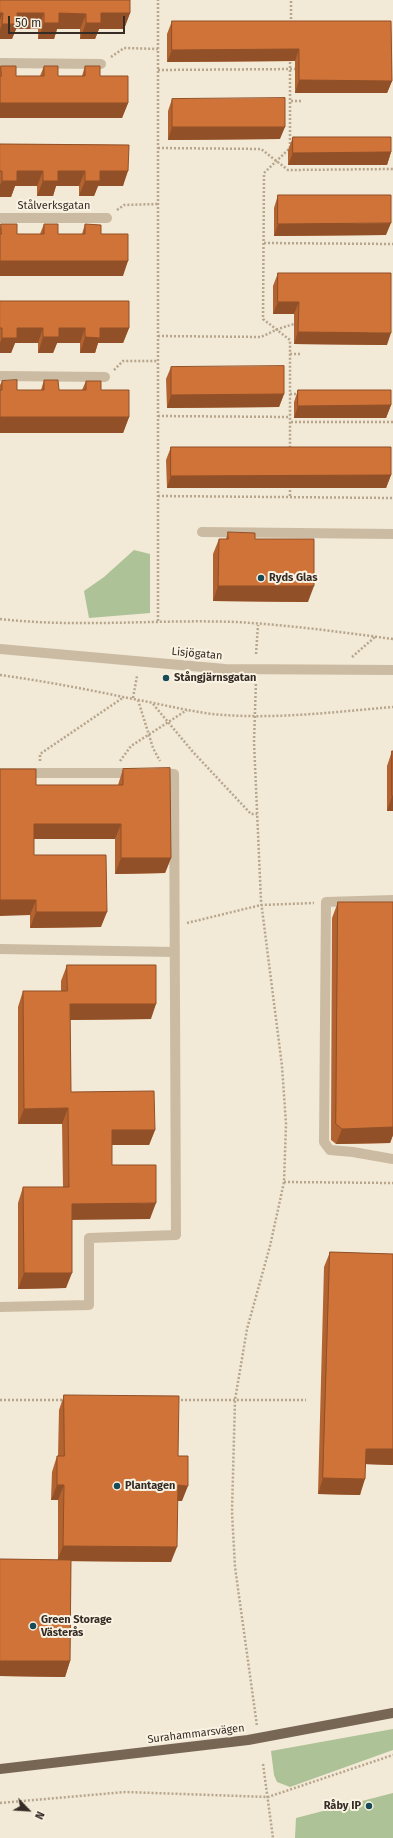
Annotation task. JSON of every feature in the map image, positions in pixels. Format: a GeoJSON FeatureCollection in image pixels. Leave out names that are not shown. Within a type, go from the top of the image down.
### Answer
{"type":"FeatureCollection","features":[{"type":"Feature","properties":{"kind":"main road","name":"Surahammarsvägen"},"geometry":{"type":"LineString","coordinates":[[0,1769],[248,1740],[393,1713]]}},
{"type":"Feature","properties":{"kind":"street"},"geometry":{"type":"LineString","coordinates":[[0,63],[101,64]]}},
{"type":"Feature","properties":{"kind":"street","name":"Stålverksgatan"},"geometry":{"type":"LineString","coordinates":[[0,218],[107,218]]}},
{"type":"Feature","properties":{"kind":"street"},"geometry":{"type":"LineString","coordinates":[[0,376],[105,377]]}},
{"type":"Feature","properties":{"kind":"street"},"geometry":{"type":"LineString","coordinates":[[202,532],[393,534]]}},
{"type":"Feature","properties":{"kind":"street","name":"Lisjögatan"},"geometry":{"type":"LineString","coordinates":[[0,649],[225,668],[393,670]]}},
{"type":"Feature","properties":{"kind":"street"},"geometry":{"type":"LineString","coordinates":[[0,773],[174,774],[176,1235],[89,1238],[89,1305],[0,1307]]}},
{"type":"Feature","properties":{"kind":"street"},"geometry":{"type":"LineString","coordinates":[[393,900],[326,902],[324,1142],[330,1150],[353,1152],[393,1159]]}},
{"type":"Feature","properties":{"kind":"street"},"geometry":{"type":"LineString","coordinates":[[0,950],[175,952]]}},
{"type":"Feature","properties":{"kind":"path"},"geometry":{"type":"LineString","coordinates":[[158,0],[158,622]]}},
{"type":"Feature","properties":{"kind":"path"},"geometry":{"type":"LineString","coordinates":[[291,0],[291,30]]}},
{"type":"Feature","properties":{"kind":"path"},"geometry":{"type":"LineString","coordinates":[[101,64],[124,48],[158,49]]}},
{"type":"Feature","properties":{"kind":"path"},"geometry":{"type":"LineString","coordinates":[[290,53],[290,148],[264,173],[263,319],[278,329],[290,340],[290,452]]}},
{"type":"Feature","properties":{"kind":"path"},"geometry":{"type":"LineString","coordinates":[[158,70],[298,69]]}},
{"type":"Feature","properties":{"kind":"path"},"geometry":{"type":"LineString","coordinates":[[291,101],[301,101]]}},
{"type":"Feature","properties":{"kind":"path"},"geometry":{"type":"LineString","coordinates":[[290,139],[296,139]]}},
{"type":"Feature","properties":{"kind":"path"},"geometry":{"type":"LineString","coordinates":[[158,148],[261,149],[288,170],[393,169]]}},
{"type":"Feature","properties":{"kind":"path"},"geometry":{"type":"LineString","coordinates":[[107,218],[124,205],[158,204]]}},
{"type":"Feature","properties":{"kind":"path"},"geometry":{"type":"LineString","coordinates":[[264,244],[393,244]]}},
{"type":"Feature","properties":{"kind":"path"},"geometry":{"type":"LineString","coordinates":[[158,336],[262,337],[292,323],[300,323]]}},
{"type":"Feature","properties":{"kind":"path"},"geometry":{"type":"LineString","coordinates":[[290,354],[300,354]]}},
{"type":"Feature","properties":{"kind":"path"},"geometry":{"type":"LineString","coordinates":[[105,377],[123,361],[158,361]]}},
{"type":"Feature","properties":{"kind":"path"},"geometry":{"type":"LineString","coordinates":[[290,394],[298,394]]}},
{"type":"Feature","properties":{"kind":"path"},"geometry":{"type":"LineString","coordinates":[[158,416],[290,417]]}},
{"type":"Feature","properties":{"kind":"path"},"geometry":{"type":"LineString","coordinates":[[291,422],[393,422]]}},
{"type":"Feature","properties":{"kind":"path"},"geometry":{"type":"LineString","coordinates":[[290,481],[290,496]]}},
{"type":"Feature","properties":{"kind":"path"},"geometry":{"type":"LineString","coordinates":[[158,496],[393,498]]}},
{"type":"Feature","properties":{"kind":"path"},"geometry":{"type":"LineString","coordinates":[[0,619],[80,624],[237,622],[393,638]]}},
{"type":"Feature","properties":{"kind":"path"},"geometry":{"type":"LineString","coordinates":[[256,654],[258,625]]}},
{"type":"Feature","properties":{"kind":"path"},"geometry":{"type":"LineString","coordinates":[[351,658],[376,636]]}},
{"type":"Feature","properties":{"kind":"path"},"geometry":{"type":"LineString","coordinates":[[0,675],[55,682],[187,710],[214,714],[254,716],[302,715],[393,707]]}},
{"type":"Feature","properties":{"kind":"path"},"geometry":{"type":"LineString","coordinates":[[133,698],[137,676]]}},
{"type":"Feature","properties":{"kind":"path"},"geometry":{"type":"LineString","coordinates":[[256,680],[254,716],[262,905],[282,1066],[286,1124],[284,1182],[270,1246],[247,1329],[235,1400],[232,1512],[235,1567],[257,1726]]}},
{"type":"Feature","properties":{"kind":"path"},"geometry":{"type":"LineString","coordinates":[[39,773],[40,754],[125,697]]}},
{"type":"Feature","properties":{"kind":"path"},"geometry":{"type":"LineString","coordinates":[[138,700],[153,748],[162,764],[162,773]]}},
{"type":"Feature","properties":{"kind":"path"},"geometry":{"type":"LineString","coordinates":[[153,703],[193,752],[251,814],[257,814]]}},
{"type":"Feature","properties":{"kind":"path"},"geometry":{"type":"LineString","coordinates":[[117,773],[118,765],[131,746],[187,710]]}},
{"type":"Feature","properties":{"kind":"path"},"geometry":{"type":"LineString","coordinates":[[175,926],[262,905],[326,902]]}},
{"type":"Feature","properties":{"kind":"path"},"geometry":{"type":"LineString","coordinates":[[284,1182],[393,1182]]}},
{"type":"Feature","properties":{"kind":"path"},"geometry":{"type":"LineString","coordinates":[[0,1400],[70,1400]]}},
{"type":"Feature","properties":{"kind":"path"},"geometry":{"type":"LineString","coordinates":[[172,1400],[306,1400]]}},
{"type":"Feature","properties":{"kind":"path"},"geometry":{"type":"LineString","coordinates":[[0,1803],[125,1792],[268,1797],[292,1791],[393,1755]]}},
{"type":"Feature","properties":{"kind":"path"},"geometry":{"type":"LineString","coordinates":[[263,1764],[273,1838]]}},
{"type":"Feature","properties":{"kind":"green space"},"geometry":{"type":"Polygon","coordinates":[[[134,550],[150,554],[150,613],[89,618],[84,591],[104,577],[134,550]]]}},
{"type":"Feature","properties":{"kind":"green space"},"geometry":{"type":"Polygon","coordinates":[[[393,1729],[393,1750],[290,1787],[277,1782],[274,1775],[271,1751],[393,1729]]]}},
{"type":"Feature","properties":{"kind":"green space","name":"Råby IP"},"geometry":{"type":"Polygon","coordinates":[[[393,1793],[393,1838],[295,1838],[296,1818],[393,1793]]]}},
{"type":"Feature","properties":{"kind":"building"},"geometry":{"type":"Polygon","coordinates":[[[0,0],[130,0],[130,13],[101,13],[101,23],[86,23],[86,14],[59,13],[59,23],[44,23],[44,13],[17,13],[18,24],[2,24],[3,13],[0,13],[0,0]]]}},
{"type":"Feature","properties":{"kind":"building"},"geometry":{"type":"Polygon","coordinates":[[[172,21],[391,21],[392,81],[299,80],[299,49],[172,50],[172,21]]]}},
{"type":"Feature","properties":{"kind":"building"},"geometry":{"type":"Polygon","coordinates":[[[1,66],[16,66],[16,76],[44,76],[44,66],[58,66],[58,76],[85,76],[85,66],[100,66],[100,76],[128,76],[128,103],[0,103],[1,66]]]}},
{"type":"Feature","properties":{"kind":"building"},"geometry":{"type":"Polygon","coordinates":[[[285,98],[285,127],[172,127],[172,99],[285,98]]]}},
{"type":"Feature","properties":{"kind":"building"},"geometry":{"type":"Polygon","coordinates":[[[293,137],[391,137],[391,152],[293,153],[293,137]]]}},
{"type":"Feature","properties":{"kind":"building"},"geometry":{"type":"Polygon","coordinates":[[[0,144],[129,145],[128,171],[100,171],[100,181],[85,181],[85,171],[58,171],[58,181],[43,181],[43,171],[17,171],[17,181],[2,181],[2,171],[0,171],[0,144]]]}},
{"type":"Feature","properties":{"kind":"building"},"geometry":{"type":"Polygon","coordinates":[[[278,195],[391,195],[391,223],[278,224],[278,195]]]}},
{"type":"Feature","properties":{"kind":"building"},"geometry":{"type":"Polygon","coordinates":[[[1,224],[17,224],[17,234],[44,234],[44,224],[58,224],[58,234],[85,234],[85,224],[101,225],[101,234],[128,234],[128,261],[0,261],[1,224]]]}},
{"type":"Feature","properties":{"kind":"building"},"geometry":{"type":"Polygon","coordinates":[[[278,273],[391,273],[391,333],[298,332],[299,302],[278,302],[278,273]]]}},
{"type":"Feature","properties":{"kind":"building"},"geometry":{"type":"Polygon","coordinates":[[[0,301],[129,301],[129,328],[100,328],[100,338],[85,337],[85,328],[59,328],[59,337],[43,337],[43,328],[17,328],[17,338],[2,338],[2,328],[0,328],[0,301]]]}},
{"type":"Feature","properties":{"kind":"building"},"geometry":{"type":"Polygon","coordinates":[[[284,366],[284,394],[171,395],[171,367],[284,366]]]}},
{"type":"Feature","properties":{"kind":"building"},"geometry":{"type":"Polygon","coordinates":[[[17,380],[17,390],[44,390],[44,380],[58,380],[59,390],[86,390],[86,381],[101,381],[101,390],[129,390],[129,417],[0,417],[0,390],[2,390],[2,381],[17,380]]]}},
{"type":"Feature","properties":{"kind":"building"},"geometry":{"type":"Polygon","coordinates":[[[298,390],[391,390],[391,405],[298,406],[298,390]]]}},
{"type":"Feature","properties":{"kind":"building"},"geometry":{"type":"Polygon","coordinates":[[[171,447],[391,447],[391,475],[171,476],[171,447]]]}},
{"type":"Feature","properties":{"kind":"building","name":"Ryds Glas"},"geometry":{"type":"Polygon","coordinates":[[[228,532],[255,533],[255,539],[314,539],[314,586],[218,586],[219,539],[228,539],[228,532]]]}},
{"type":"Feature","properties":{"kind":"building"},"geometry":{"type":"Polygon","coordinates":[[[393,751],[393,796],[392,796],[393,751]]]}},
{"type":"Feature","properties":{"kind":"building"},"geometry":{"type":"Polygon","coordinates":[[[170,768],[171,858],[121,858],[121,824],[34,824],[34,855],[106,855],[107,912],[36,912],[36,900],[0,900],[0,769],[36,769],[36,785],[123,785],[123,769],[170,768]]]}},
{"type":"Feature","properties":{"kind":"building"},"geometry":{"type":"Polygon","coordinates":[[[338,902],[393,902],[393,1127],[342,1129],[336,1124],[338,902]]]}},
{"type":"Feature","properties":{"kind":"building"},"geometry":{"type":"Polygon","coordinates":[[[67,965],[156,965],[156,1004],[70,1004],[71,1092],[154,1091],[155,1130],[112,1130],[112,1165],[156,1165],[156,1203],[72,1204],[72,1273],[24,1273],[23,1187],[69,1187],[68,1108],[24,1109],[23,991],[67,991],[67,965]]]}},
{"type":"Feature","properties":{"kind":"building"},"geometry":{"type":"Polygon","coordinates":[[[330,1252],[393,1254],[393,1449],[366,1449],[365,1479],[323,1478],[330,1252]]]}},
{"type":"Feature","properties":{"kind":"building","name":"Plantagen"},"geometry":{"type":"Polygon","coordinates":[[[64,1395],[179,1396],[178,1456],[188,1456],[188,1486],[178,1485],[177,1547],[63,1546],[64,1485],[57,1485],[57,1456],[64,1456],[64,1395]]]}},
{"type":"Feature","properties":{"kind":"building","name":"Green Storage Västerås"},"geometry":{"type":"Polygon","coordinates":[[[0,1559],[71,1560],[70,1661],[0,1661],[0,1559]]]}},
{"type":"Feature","properties":{"kind":"place","name":"Ryds Glas"},"geometry":{"type":"Point","coordinates":[261,578]}},
{"type":"Feature","properties":{"kind":"place","name":"Stångjärnsgatan"},"geometry":{"type":"Point","coordinates":[166,678]}},
{"type":"Feature","properties":{"kind":"place","name":"Plantagen"},"geometry":{"type":"Point","coordinates":[117,1486]}},
{"type":"Feature","properties":{"kind":"place","name":"Green Storage Västerås"},"geometry":{"type":"Point","coordinates":[33,1626]}},
{"type":"Feature","properties":{"kind":"place","name":"Råby IP"},"geometry":{"type":"Point","coordinates":[369,1806]}}]}
